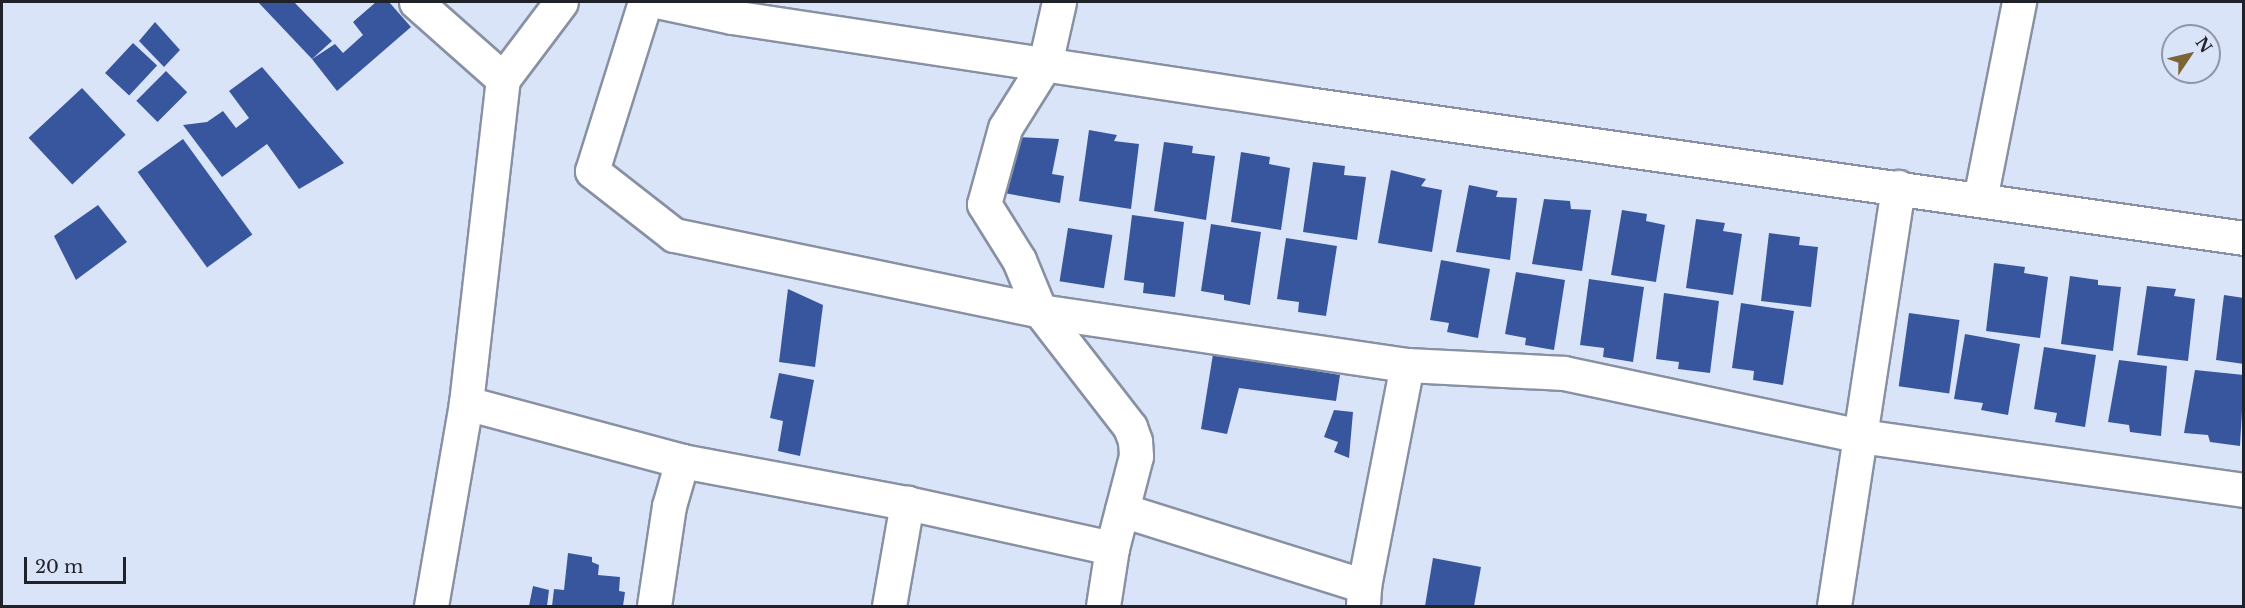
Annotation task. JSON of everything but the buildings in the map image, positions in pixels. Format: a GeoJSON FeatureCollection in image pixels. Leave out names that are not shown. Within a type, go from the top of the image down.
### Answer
{"type":"FeatureCollection","features":[{"type":"Feature","properties":{"kind":"street"},"geometry":{"type":"LineString","coordinates":[[416,2],[503,79]]}},
{"type":"Feature","properties":{"kind":"street"},"geometry":{"type":"LineString","coordinates":[[431,606],[466,403],[503,79],[561,2]]}},
{"type":"Feature","properties":{"kind":"street"},"geometry":{"type":"LineString","coordinates":[[645,2],[592,171],[674,235],[1040,311],[1407,365],[1564,373],[1860,436],[2244,490]]}},
{"type":"Feature","properties":{"kind":"street"},"geometry":{"type":"LineString","coordinates":[[662,2],[735,9],[1045,64],[1307,104],[1898,187],[2242,232]]}},
{"type":"Feature","properties":{"kind":"street"},"geometry":{"type":"LineString","coordinates":[[1059,2],[1045,64],[1005,128],[984,204],[1019,260],[1040,311],[1130,427],[1136,456],[1113,548],[1103,606]]}},
{"type":"Feature","properties":{"kind":"street"},"geometry":{"type":"LineString","coordinates":[[1980,198],[2019,2]]}},
{"type":"Feature","properties":{"kind":"street"},"geometry":{"type":"LineString","coordinates":[[1834,606],[1898,187]]}},
{"type":"Feature","properties":{"kind":"street"},"geometry":{"type":"LineString","coordinates":[[1122,510],[1363,596],[1407,365]]}},
{"type":"Feature","properties":{"kind":"street"},"geometry":{"type":"LineString","coordinates":[[466,403],[682,461],[907,503],[1113,548]]}},
{"type":"Feature","properties":{"kind":"street"},"geometry":{"type":"LineString","coordinates":[[654,606],[669,506],[682,461]]}},
{"type":"Feature","properties":{"kind":"street"},"geometry":{"type":"LineString","coordinates":[[889,606],[907,503]]}}]}
